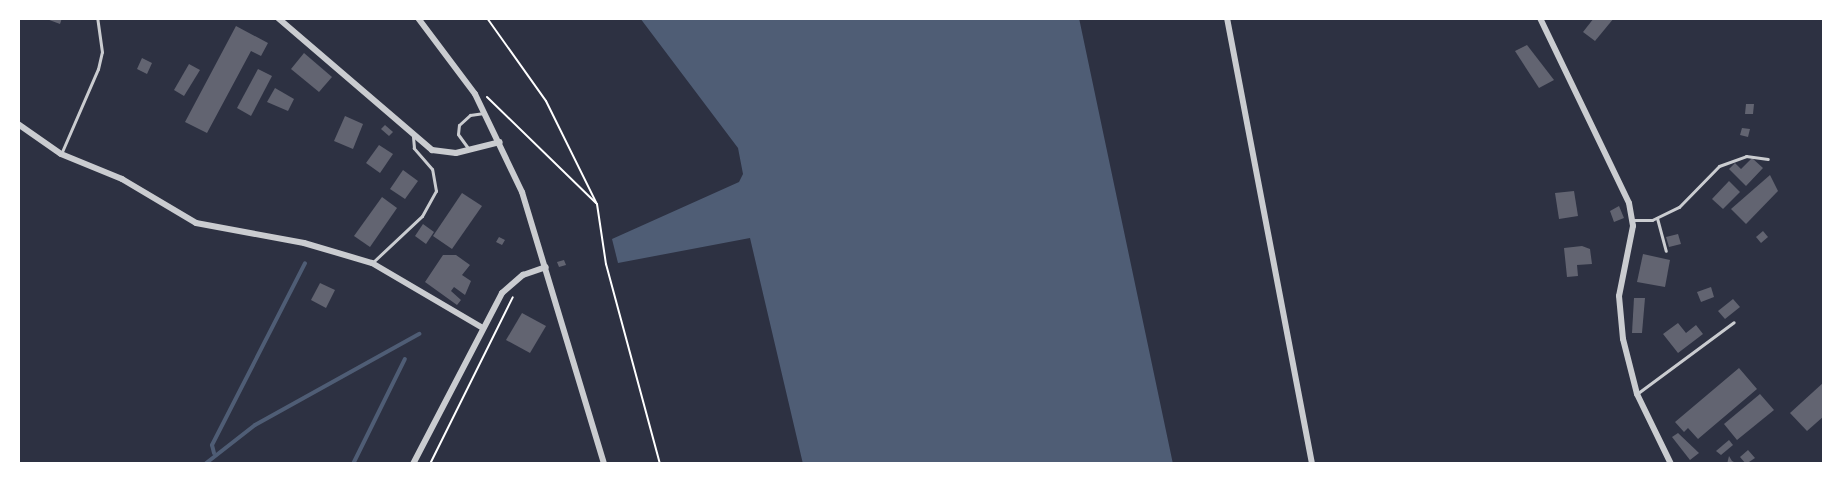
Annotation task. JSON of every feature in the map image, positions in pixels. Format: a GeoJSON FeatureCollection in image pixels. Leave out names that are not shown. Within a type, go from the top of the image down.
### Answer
{"type":"FeatureCollection","features":[{"type":"Feature","properties":{"kind":"street"},"geometry":{"type":"LineString","coordinates":[[278,18],[411,132],[443,154],[500,142]]}},
{"type":"Feature","properties":{"kind":"street"},"geometry":{"type":"LineString","coordinates":[[418,18],[475,94],[500,142],[546,267],[604,464]]}},
{"type":"Feature","properties":{"kind":"street"},"geometry":{"type":"LineString","coordinates":[[1227,18],[1312,464]]}},
{"type":"Feature","properties":{"kind":"street"},"geometry":{"type":"LineString","coordinates":[[1540,18],[1629,203],[1632,220],[1619,296],[1623,339],[1637,394],[1671,464]]}},
{"type":"Feature","properties":{"kind":"street"},"geometry":{"type":"LineString","coordinates":[[18,123],[61,154],[122,180],[196,223],[304,243],[372,264],[481,327]]}},
{"type":"Feature","properties":{"kind":"street"},"geometry":{"type":"LineString","coordinates":[[413,464],[481,327],[511,282],[546,267]]}},
{"type":"Feature","properties":{"kind":"lane"},"geometry":{"type":"LineString","coordinates":[[61,154],[98,69],[102,52],[97,18]]}},
{"type":"Feature","properties":{"kind":"lane"},"geometry":{"type":"LineString","coordinates":[[470,150],[458,134],[459,125],[470,115],[486,113]]}},
{"type":"Feature","properties":{"kind":"lane"},"geometry":{"type":"LineString","coordinates":[[372,264],[422,216],[436,191],[432,169],[414,148],[411,132]]}},
{"type":"Feature","properties":{"kind":"lane"},"geometry":{"type":"LineString","coordinates":[[1632,220],[1657,218],[1698,194],[1719,166],[1746,156],[1768,159]]}},
{"type":"Feature","properties":{"kind":"lane"},"geometry":{"type":"LineString","coordinates":[[1657,218],[1666,250]]}},
{"type":"Feature","properties":{"kind":"lane"},"geometry":{"type":"LineString","coordinates":[[1637,394],[1734,322]]}},
{"type":"Feature","properties":{"kind":"path"},"geometry":{"type":"LineString","coordinates":[[487,18],[546,101],[597,204],[606,264],[660,464]]}},
{"type":"Feature","properties":{"kind":"path"},"geometry":{"type":"LineString","coordinates":[[475,94],[493,99],[597,204]]}},
{"type":"Feature","properties":{"kind":"path"},"geometry":{"type":"LineString","coordinates":[[430,464],[514,294]]}},
{"type":"Feature","properties":{"kind":"water"},"geometry":{"type":"Polygon","coordinates":[[[640,18],[1079,18],[1173,464],[803,464],[750,238],[618,263],[612,239],[739,182],[743,174],[738,148],[640,18]]]}},
{"type":"Feature","properties":{"kind":"building"},"geometry":{"type":"Polygon","coordinates":[[[44,18],[62,18],[60,24],[44,18]]]}},
{"type":"Feature","properties":{"kind":"building"},"geometry":{"type":"Polygon","coordinates":[[[1594,18],[1614,18],[1595,41],[1583,32],[1594,18]]]}},
{"type":"Feature","properties":{"kind":"building"},"geometry":{"type":"Polygon","coordinates":[[[236,26],[268,43],[261,56],[251,51],[207,133],[185,122],[236,26]]]}},
{"type":"Feature","properties":{"kind":"building"},"geometry":{"type":"Polygon","coordinates":[[[1527,45],[1554,80],[1539,88],[1515,51],[1527,45]]]}},
{"type":"Feature","properties":{"kind":"building"},"geometry":{"type":"Polygon","coordinates":[[[304,53],[332,77],[319,92],[291,69],[304,53]]]}},
{"type":"Feature","properties":{"kind":"building"},"geometry":{"type":"Polygon","coordinates":[[[142,58],[152,63],[147,74],[137,69],[142,58]]]}},
{"type":"Feature","properties":{"kind":"building"},"geometry":{"type":"Polygon","coordinates":[[[189,64],[200,70],[184,96],[174,90],[189,64]]]}},
{"type":"Feature","properties":{"kind":"building"},"geometry":{"type":"Polygon","coordinates":[[[258,69],[272,76],[251,116],[237,108],[258,69]]]}},
{"type":"Feature","properties":{"kind":"building"},"geometry":{"type":"Polygon","coordinates":[[[275,88],[294,99],[288,111],[267,102],[275,88]]]}},
{"type":"Feature","properties":{"kind":"building"},"geometry":{"type":"Polygon","coordinates":[[[1746,104],[1754,104],[1753,114],[1745,114],[1746,104]]]}},
{"type":"Feature","properties":{"kind":"building"},"geometry":{"type":"Polygon","coordinates":[[[345,116],[363,124],[353,149],[334,141],[345,116]]]}},
{"type":"Feature","properties":{"kind":"building"},"geometry":{"type":"Polygon","coordinates":[[[385,125],[393,132],[389,136],[381,129],[385,125]]]}},
{"type":"Feature","properties":{"kind":"building"},"geometry":{"type":"Polygon","coordinates":[[[1742,128],[1750,129],[1748,137],[1740,135],[1742,128]]]}},
{"type":"Feature","properties":{"kind":"building"},"geometry":{"type":"Polygon","coordinates":[[[379,145],[393,154],[380,173],[366,163],[379,145]]]}},
{"type":"Feature","properties":{"kind":"building"},"geometry":{"type":"Polygon","coordinates":[[[1752,158],[1763,168],[1746,186],[1729,169],[1735,163],[1741,169],[1752,158]]]}},
{"type":"Feature","properties":{"kind":"building"},"geometry":{"type":"Polygon","coordinates":[[[403,170],[418,181],[405,199],[390,189],[403,170]]]}},
{"type":"Feature","properties":{"kind":"building"},"geometry":{"type":"Polygon","coordinates":[[[1770,175],[1778,191],[1746,224],[1731,209],[1770,175]]]}},
{"type":"Feature","properties":{"kind":"building"},"geometry":{"type":"Polygon","coordinates":[[[1729,181],[1740,192],[1723,209],[1712,199],[1729,181]]]}},
{"type":"Feature","properties":{"kind":"building"},"geometry":{"type":"Polygon","coordinates":[[[1574,191],[1578,216],[1559,219],[1555,193],[1574,191]]]}},
{"type":"Feature","properties":{"kind":"building"},"geometry":{"type":"Polygon","coordinates":[[[462,193],[482,206],[452,249],[433,236],[462,193]]]}},
{"type":"Feature","properties":{"kind":"building"},"geometry":{"type":"Polygon","coordinates":[[[382,197],[397,208],[370,247],[354,236],[382,197]]]}},
{"type":"Feature","properties":{"kind":"building"},"geometry":{"type":"Polygon","coordinates":[[[1619,206],[1624,218],[1614,222],[1610,211],[1619,206]]]}},
{"type":"Feature","properties":{"kind":"building"},"geometry":{"type":"Polygon","coordinates":[[[423,224],[434,232],[426,244],[415,236],[423,224]]]}},
{"type":"Feature","properties":{"kind":"building"},"geometry":{"type":"Polygon","coordinates":[[[1763,231],[1768,237],[1761,243],[1756,237],[1763,231]]]}},
{"type":"Feature","properties":{"kind":"building"},"geometry":{"type":"Polygon","coordinates":[[[1678,234],[1681,244],[1669,247],[1666,237],[1678,234]]]}},
{"type":"Feature","properties":{"kind":"building"},"geometry":{"type":"Polygon","coordinates":[[[499,237],[505,240],[502,245],[496,242],[499,237]]]}},
{"type":"Feature","properties":{"kind":"building"},"geometry":{"type":"Polygon","coordinates":[[[1582,246],[1590,249],[1592,264],[1577,265],[1578,276],[1567,277],[1564,248],[1582,246]]]}},
{"type":"Feature","properties":{"kind":"building"},"geometry":{"type":"Polygon","coordinates":[[[1643,254],[1670,260],[1665,287],[1637,282],[1643,254]]]}},
{"type":"Feature","properties":{"kind":"building"},"geometry":{"type":"Polygon","coordinates":[[[443,255],[456,255],[470,265],[462,275],[471,281],[465,295],[454,287],[451,291],[461,300],[457,305],[425,282],[443,255]]]}},
{"type":"Feature","properties":{"kind":"building"},"geometry":{"type":"Polygon","coordinates":[[[564,260],[566,265],[559,267],[557,262],[564,260]]]}},
{"type":"Feature","properties":{"kind":"building"},"geometry":{"type":"Polygon","coordinates":[[[320,283],[335,290],[326,308],[311,300],[320,283]]]}},
{"type":"Feature","properties":{"kind":"building"},"geometry":{"type":"Polygon","coordinates":[[[1711,287],[1714,297],[1701,302],[1697,292],[1711,287]]]}},
{"type":"Feature","properties":{"kind":"building"},"geometry":{"type":"Polygon","coordinates":[[[1634,298],[1645,298],[1642,333],[1632,333],[1634,298]]]}},
{"type":"Feature","properties":{"kind":"building"},"geometry":{"type":"Polygon","coordinates":[[[1733,299],[1740,307],[1725,319],[1718,311],[1733,299]]]}},
{"type":"Feature","properties":{"kind":"building"},"geometry":{"type":"Polygon","coordinates":[[[522,313],[546,326],[530,353],[506,340],[522,313]]]}},
{"type":"Feature","properties":{"kind":"building"},"geometry":{"type":"Polygon","coordinates":[[[1678,323],[1686,333],[1696,325],[1703,334],[1678,353],[1663,334],[1678,323]]]}},
{"type":"Feature","properties":{"kind":"building"},"geometry":{"type":"Polygon","coordinates":[[[1739,368],[1757,389],[1698,439],[1688,428],[1684,432],[1675,422],[1739,368]]]}},
{"type":"Feature","properties":{"kind":"building"},"geometry":{"type":"Polygon","coordinates":[[[1824,382],[1824,416],[1807,431],[1790,413],[1824,382]]]}},
{"type":"Feature","properties":{"kind":"building"},"geometry":{"type":"Polygon","coordinates":[[[1760,394],[1774,410],[1737,440],[1724,424],[1760,394]]]}},
{"type":"Feature","properties":{"kind":"building"},"geometry":{"type":"Polygon","coordinates":[[[1678,433],[1699,453],[1690,460],[1672,437],[1678,433]]]}},
{"type":"Feature","properties":{"kind":"building"},"geometry":{"type":"Polygon","coordinates":[[[1729,440],[1733,445],[1721,455],[1716,451],[1729,440]]]}},
{"type":"Feature","properties":{"kind":"building"},"geometry":{"type":"Polygon","coordinates":[[[1748,450],[1755,458],[1746,464],[1740,457],[1748,450]]]}},
{"type":"Feature","properties":{"kind":"building"},"geometry":{"type":"Polygon","coordinates":[[[1729,456],[1732,461],[1738,464],[1727,464],[1729,456]]]}},
{"type":"Feature","properties":{"kind":"waterway"},"geometry":{"type":"LineString","coordinates":[[214,453],[212,445],[305,263]]}},
{"type":"Feature","properties":{"kind":"waterway"},"geometry":{"type":"LineString","coordinates":[[205,464],[255,425],[419,334]]}},
{"type":"Feature","properties":{"kind":"waterway"},"geometry":{"type":"LineString","coordinates":[[353,464],[405,359]]}}]}
